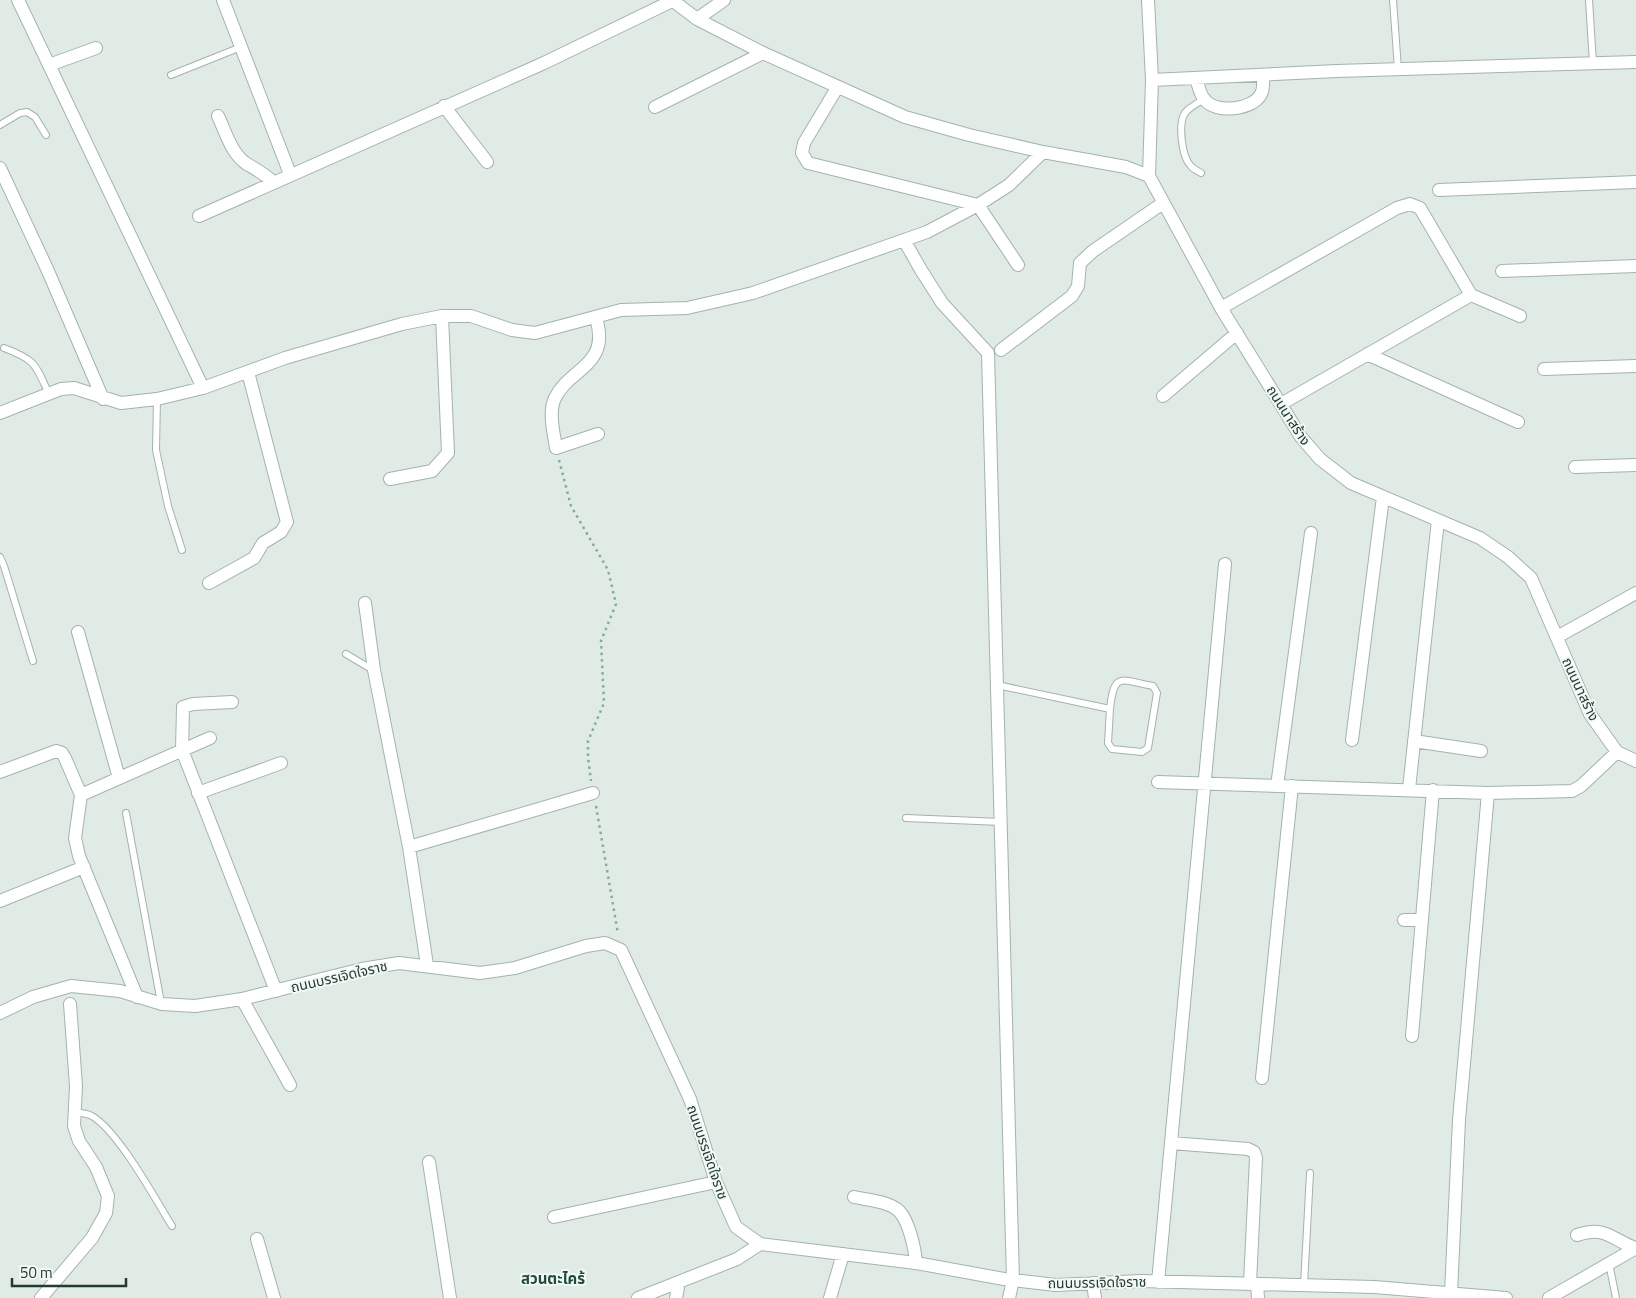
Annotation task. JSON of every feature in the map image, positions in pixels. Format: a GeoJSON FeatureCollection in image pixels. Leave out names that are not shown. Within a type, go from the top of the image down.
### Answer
{"type":"FeatureCollection","features":[{"type":"Feature","properties":{"kind":"street"},"geometry":{"type":"LineString","coordinates":[[18,0],[203,388]]}},
{"type":"Feature","properties":{"kind":"street"},"geometry":{"type":"LineString","coordinates":[[223,0],[290,174]]}},
{"type":"Feature","properties":{"kind":"street"},"geometry":{"type":"LineString","coordinates":[[199,216],[544,62],[672,0],[697,19],[763,53],[837,88],[905,117],[969,135],[1043,152],[1126,167],[1149,176]]}},
{"type":"Feature","properties":{"kind":"street"},"geometry":{"type":"LineString","coordinates":[[697,19],[724,0]]}},
{"type":"Feature","properties":{"kind":"street","name":"ถนนนาสร้าง"},"geometry":{"type":"LineString","coordinates":[[1148,0],[1152,80],[1149,176],[1222,308],[1300,437],[1320,459],[1351,483],[1480,538],[1508,557],[1531,578],[1590,714],[1617,752],[1636,761]]}},
{"type":"Feature","properties":{"kind":"street"},"geometry":{"type":"LineString","coordinates":[[48,65],[96,48]]}},
{"type":"Feature","properties":{"kind":"street"},"geometry":{"type":"LineString","coordinates":[[655,106],[763,53]]}},
{"type":"Feature","properties":{"kind":"street"},"geometry":{"type":"LineString","coordinates":[[1152,80],[1398,69],[1636,62]]}},
{"type":"Feature","properties":{"kind":"street"},"geometry":{"type":"LineString","coordinates":[[1196,78],[1204,99],[1211,106],[1224,108],[1245,106],[1256,100],[1262,93],[1263,75]]}},
{"type":"Feature","properties":{"kind":"street"},"geometry":{"type":"LineString","coordinates":[[837,88],[804,143],[802,153],[808,163],[978,205],[1018,265]]}},
{"type":"Feature","properties":{"kind":"street"},"geometry":{"type":"LineString","coordinates":[[444,106],[488,162]]}},
{"type":"Feature","properties":{"kind":"street"},"geometry":{"type":"LineString","coordinates":[[218,116],[235,152],[246,164],[254,166],[273,182]]}},
{"type":"Feature","properties":{"kind":"street"},"geometry":{"type":"LineString","coordinates":[[0,413],[61,389],[74,388],[103,399],[121,403],[157,399],[203,388],[285,358],[402,324],[442,316],[470,316],[512,330],[536,334],[622,310],[687,308],[753,292],[927,232],[978,205],[1008,185],[1043,152]]}},
{"type":"Feature","properties":{"kind":"street"},"geometry":{"type":"LineString","coordinates":[[0,168],[48,271],[103,399]]}},
{"type":"Feature","properties":{"kind":"street"},"geometry":{"type":"LineString","coordinates":[[1439,190],[1636,182]]}},
{"type":"Feature","properties":{"kind":"street"},"geometry":{"type":"LineString","coordinates":[[1001,350],[1072,296],[1078,286],[1080,263],[1163,203]]}},
{"type":"Feature","properties":{"kind":"street"},"geometry":{"type":"LineString","coordinates":[[1222,308],[1397,208],[1410,204],[1420,208],[1471,295],[1520,316]]}},
{"type":"Feature","properties":{"kind":"street"},"geometry":{"type":"LineString","coordinates":[[904,240],[942,303],[988,353],[1013,1280],[1009,1298]]}},
{"type":"Feature","properties":{"kind":"street"},"geometry":{"type":"LineString","coordinates":[[1502,271],[1636,266]]}},
{"type":"Feature","properties":{"kind":"street"},"geometry":{"type":"LineString","coordinates":[[1281,404],[1471,295]]}},
{"type":"Feature","properties":{"kind":"street"},"geometry":{"type":"LineString","coordinates":[[390,479],[432,471],[448,453],[442,316]]}},
{"type":"Feature","properties":{"kind":"street"},"geometry":{"type":"LineString","coordinates":[[596,318],[600,331],[593,357],[555,398],[552,411],[556,448],[598,434]]}},
{"type":"Feature","properties":{"kind":"street"},"geometry":{"type":"LineString","coordinates":[[1163,396],[1237,333]]}},
{"type":"Feature","properties":{"kind":"street"},"geometry":{"type":"LineString","coordinates":[[1368,354],[1518,422]]}},
{"type":"Feature","properties":{"kind":"street"},"geometry":{"type":"LineString","coordinates":[[1544,369],[1636,366]]}},
{"type":"Feature","properties":{"kind":"street"},"geometry":{"type":"LineString","coordinates":[[209,583],[254,558],[263,543],[281,532],[287,522],[248,372]]}},
{"type":"Feature","properties":{"kind":"street"},"geometry":{"type":"LineString","coordinates":[[1576,467],[1636,465]]}},
{"type":"Feature","properties":{"kind":"street"},"geometry":{"type":"LineString","coordinates":[[1352,740],[1383,497]]}},
{"type":"Feature","properties":{"kind":"street"},"geometry":{"type":"LineString","coordinates":[[1409,789],[1438,520]]}},
{"type":"Feature","properties":{"kind":"street"},"geometry":{"type":"LineString","coordinates":[[1277,786],[1311,533]]}},
{"type":"Feature","properties":{"kind":"street"},"geometry":{"type":"LineString","coordinates":[[1158,1282],[1225,564]]}},
{"type":"Feature","properties":{"kind":"street"},"geometry":{"type":"LineString","coordinates":[[1557,637],[1636,594]]}},
{"type":"Feature","properties":{"kind":"street"},"geometry":{"type":"LineString","coordinates":[[365,603],[374,670],[409,847],[427,965]]}},
{"type":"Feature","properties":{"kind":"street"},"geometry":{"type":"LineString","coordinates":[[78,632],[119,778]]}},
{"type":"Feature","properties":{"kind":"street"},"geometry":{"type":"LineString","coordinates":[[232,702],[200,703],[183,707],[182,750],[276,991]]}},
{"type":"Feature","properties":{"kind":"street"},"geometry":{"type":"LineString","coordinates":[[81,795],[210,738]]}},
{"type":"Feature","properties":{"kind":"street"},"geometry":{"type":"LineString","coordinates":[[1414,741],[1481,751]]}},
{"type":"Feature","properties":{"kind":"street"},"geometry":{"type":"LineString","coordinates":[[0,772],[39,756],[59,752],[65,758],[81,795],[75,838],[84,867],[137,998]]}},
{"type":"Feature","properties":{"kind":"street"},"geometry":{"type":"LineString","coordinates":[[1158,782],[1488,792],[1572,791],[1581,786],[1617,752]]}},
{"type":"Feature","properties":{"kind":"street"},"geometry":{"type":"LineString","coordinates":[[198,793],[281,763]]}},
{"type":"Feature","properties":{"kind":"street"},"geometry":{"type":"LineString","coordinates":[[1262,1078],[1292,786]]}},
{"type":"Feature","properties":{"kind":"street"},"geometry":{"type":"LineString","coordinates":[[1412,1036],[1433,790]]}},
{"type":"Feature","properties":{"kind":"street"},"geometry":{"type":"LineString","coordinates":[[1451,1293],[1459,1120],[1488,792]]}},
{"type":"Feature","properties":{"kind":"street"},"geometry":{"type":"LineString","coordinates":[[409,847],[593,793]]}},
{"type":"Feature","properties":{"kind":"street"},"geometry":{"type":"LineString","coordinates":[[0,901],[84,867]]}},
{"type":"Feature","properties":{"kind":"street"},"geometry":{"type":"LineString","coordinates":[[1404,920],[1422,920]]}},
{"type":"Feature","properties":{"kind":"street","name":"ถนนบรรเจิดใจราช"},"geometry":{"type":"LineString","coordinates":[[0,1013],[33,997],[71,986],[120,991],[137,998],[162,1004],[195,1006],[242,999],[362,969],[399,963],[427,965],[480,974],[515,968],[586,946],[605,943],[621,950],[690,1099],[716,1182],[736,1227],[760,1244],[916,1263],[1013,1280],[1056,1285],[1158,1282],[1304,1285],[1374,1293],[1451,1293],[1506,1298]]}},
{"type":"Feature","properties":{"kind":"street"},"geometry":{"type":"LineString","coordinates":[[242,999],[290,1085]]}},
{"type":"Feature","properties":{"kind":"street"},"geometry":{"type":"LineString","coordinates":[[41,1298],[92,1238],[106,1213],[108,1196],[96,1167],[78,1141],[74,1112],[76,1086],[70,1004]]}},
{"type":"Feature","properties":{"kind":"street"},"geometry":{"type":"LineString","coordinates":[[1171,1144],[1248,1149],[1254,1152],[1256,1158],[1253,1284],[1258,1298]]}},
{"type":"Feature","properties":{"kind":"street"},"geometry":{"type":"LineString","coordinates":[[430,1162],[450,1298]]}},
{"type":"Feature","properties":{"kind":"street"},"geometry":{"type":"LineString","coordinates":[[554,1217],[716,1182]]}},
{"type":"Feature","properties":{"kind":"street"},"geometry":{"type":"LineString","coordinates":[[854,1197],[890,1206],[900,1212],[914,1245],[916,1263]]}},
{"type":"Feature","properties":{"kind":"street"},"geometry":{"type":"LineString","coordinates":[[1577,1235],[1591,1231],[1602,1231],[1619,1242],[1636,1248]]}},
{"type":"Feature","properties":{"kind":"street"},"geometry":{"type":"LineString","coordinates":[[257,1239],[274,1298]]}},
{"type":"Feature","properties":{"kind":"street"},"geometry":{"type":"LineString","coordinates":[[638,1298],[737,1259],[760,1244]]}},
{"type":"Feature","properties":{"kind":"street"},"geometry":{"type":"LineString","coordinates":[[1549,1298],[1636,1248]]}},
{"type":"Feature","properties":{"kind":"street"},"geometry":{"type":"LineString","coordinates":[[830,1298],[842,1254]]}},
{"type":"Feature","properties":{"kind":"street"},"geometry":{"type":"LineString","coordinates":[[676,1298],[679,1282]]}},
{"type":"Feature","properties":{"kind":"street"},"geometry":{"type":"LineString","coordinates":[[1093,1284],[1095,1298]]}},
{"type":"Feature","properties":{"kind":"lane"},"geometry":{"type":"LineString","coordinates":[[1393,0],[1398,69]]}},
{"type":"Feature","properties":{"kind":"lane"},"geometry":{"type":"LineString","coordinates":[[1589,0],[1593,63]]}},
{"type":"Feature","properties":{"kind":"lane"},"geometry":{"type":"LineString","coordinates":[[171,75],[241,47]]}},
{"type":"Feature","properties":{"kind":"lane"},"geometry":{"type":"LineString","coordinates":[[1201,172],[1190,166],[1183,152],[1182,128],[1183,116],[1204,99]]}},
{"type":"Feature","properties":{"kind":"lane"},"geometry":{"type":"LineString","coordinates":[[0,125],[20,113],[27,112],[35,117],[46,135]]}},
{"type":"Feature","properties":{"kind":"lane"},"geometry":{"type":"LineString","coordinates":[[4,348],[26,356],[36,367],[49,394]]}},
{"type":"Feature","properties":{"kind":"lane"},"geometry":{"type":"LineString","coordinates":[[157,399],[156,450],[168,506],[182,550]]}},
{"type":"Feature","properties":{"kind":"lane"},"geometry":{"type":"LineString","coordinates":[[0,558],[33,661]]}},
{"type":"Feature","properties":{"kind":"lane"},"geometry":{"type":"LineString","coordinates":[[346,654],[374,670]]}},
{"type":"Feature","properties":{"kind":"lane"},"geometry":{"type":"LineString","coordinates":[[1125,681],[1155,689],[1157,693],[1148,748],[1142,752],[1112,749],[1108,743],[1110,709],[1112,688],[1117,683],[1125,681]]}},
{"type":"Feature","properties":{"kind":"lane"},"geometry":{"type":"LineString","coordinates":[[997,685],[1110,709]]}},
{"type":"Feature","properties":{"kind":"lane"},"geometry":{"type":"LineString","coordinates":[[126,813],[162,1004]]}},
{"type":"Feature","properties":{"kind":"lane"},"geometry":{"type":"LineString","coordinates":[[906,818],[1001,822]]}},
{"type":"Feature","properties":{"kind":"lane"},"geometry":{"type":"LineString","coordinates":[[74,1112],[91,1115],[103,1125],[128,1156],[172,1226]]}},
{"type":"Feature","properties":{"kind":"lane"},"geometry":{"type":"LineString","coordinates":[[1304,1285],[1310,1173]]}},
{"type":"Feature","properties":{"kind":"lane"},"geometry":{"type":"LineString","coordinates":[[1608,1263],[1616,1298]]}},
{"type":"Feature","properties":{"kind":"path"},"geometry":{"type":"LineString","coordinates":[[556,448],[571,506],[608,570],[616,604],[601,641],[604,703],[588,741],[588,757],[621,950]]}},
{"type":"Feature","properties":{"kind":"district","name":"สวนตะไคร้"},"geometry":{"type":"Point","coordinates":[553,1278]}}]}
